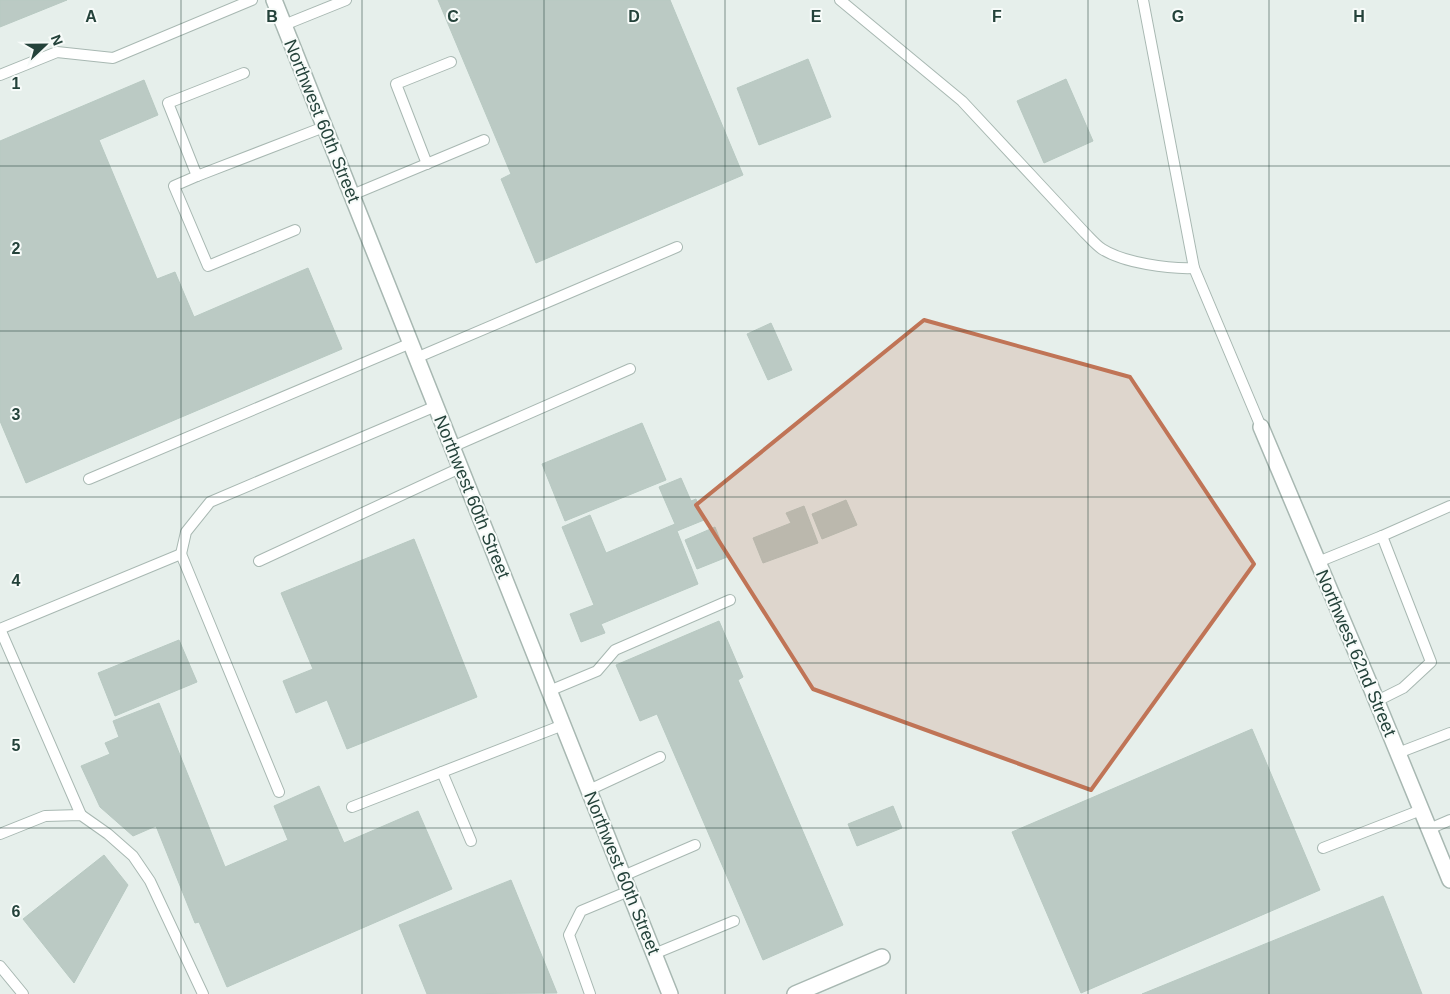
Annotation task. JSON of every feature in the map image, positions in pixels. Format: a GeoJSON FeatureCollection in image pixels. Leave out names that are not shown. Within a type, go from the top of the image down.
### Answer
{"type":"FeatureCollection","features":[{"type":"Feature","properties":{"kind":"street","name":"Northwest 60th Street"},"geometry":{"type":"LineString","coordinates":[[274,0],[670,994]]}},
{"type":"Feature","properties":{"kind":"street","name":"Northwest 62nd Street"},"geometry":{"type":"LineString","coordinates":[[1261,427],[1377,701],[1450,880]]}},
{"type":"Feature","properties":{"kind":"street"},"geometry":{"type":"LineString","coordinates":[[795,994],[882,957]]}},
{"type":"Feature","properties":{"kind":"lane"},"geometry":{"type":"LineString","coordinates":[[0,75],[57,52],[113,58],[252,0]]}},
{"type":"Feature","properties":{"kind":"lane"},"geometry":{"type":"LineString","coordinates":[[284,25],[346,0]]}},
{"type":"Feature","properties":{"kind":"lane"},"geometry":{"type":"LineString","coordinates":[[840,0],[962,101],[1102,249],[1152,265],[1194,268]]}},
{"type":"Feature","properties":{"kind":"lane"},"geometry":{"type":"LineString","coordinates":[[1143,0],[1194,268],[1261,427]]}},
{"type":"Feature","properties":{"kind":"lane"},"geometry":{"type":"LineString","coordinates":[[427,164],[396,84],[451,62]]}},
{"type":"Feature","properties":{"kind":"lane"},"geometry":{"type":"LineString","coordinates":[[197,176],[168,103],[244,73]]}},
{"type":"Feature","properties":{"kind":"lane"},"geometry":{"type":"LineString","coordinates":[[294,230],[208,266],[174,186],[324,127]]}},
{"type":"Feature","properties":{"kind":"lane"},"geometry":{"type":"LineString","coordinates":[[352,195],[484,140]]}},
{"type":"Feature","properties":{"kind":"lane"},"geometry":{"type":"LineString","coordinates":[[89,479],[677,246]]}},
{"type":"Feature","properties":{"kind":"lane"},"geometry":{"type":"LineString","coordinates":[[452,447],[630,369]]}},
{"type":"Feature","properties":{"kind":"lane"},"geometry":{"type":"LineString","coordinates":[[278,792],[181,554],[186,532],[210,502],[436,406]]}},
{"type":"Feature","properties":{"kind":"lane"},"geometry":{"type":"LineString","coordinates":[[259,561],[460,468]]}},
{"type":"Feature","properties":{"kind":"lane"},"geometry":{"type":"LineString","coordinates":[[1318,562],[1450,506]]}},
{"type":"Feature","properties":{"kind":"lane"},"geometry":{"type":"LineString","coordinates":[[1377,701],[1403,688],[1431,662],[1382,536]]}},
{"type":"Feature","properties":{"kind":"lane"},"geometry":{"type":"LineString","coordinates":[[181,554],[0,629],[81,815],[133,856],[150,881],[203,994]]}},
{"type":"Feature","properties":{"kind":"lane"},"geometry":{"type":"LineString","coordinates":[[549,691],[597,671],[615,650],[730,600]]}},
{"type":"Feature","properties":{"kind":"lane"},"geometry":{"type":"LineString","coordinates":[[352,807],[563,724]]}},
{"type":"Feature","properties":{"kind":"lane"},"geometry":{"type":"LineString","coordinates":[[1398,753],[1450,733]]}},
{"type":"Feature","properties":{"kind":"lane"},"geometry":{"type":"LineString","coordinates":[[589,790],[660,757]]}},
{"type":"Feature","properties":{"kind":"lane"},"geometry":{"type":"LineString","coordinates":[[442,772],[471,841]]}},
{"type":"Feature","properties":{"kind":"lane"},"geometry":{"type":"LineString","coordinates":[[1323,848],[1421,810]]}},
{"type":"Feature","properties":{"kind":"lane"},"geometry":{"type":"LineString","coordinates":[[0,834],[45,816],[81,815]]}},
{"type":"Feature","properties":{"kind":"lane"},"geometry":{"type":"LineString","coordinates":[[1429,829],[1450,820]]}},
{"type":"Feature","properties":{"kind":"lane"},"geometry":{"type":"LineString","coordinates":[[623,876],[695,845]]}},
{"type":"Feature","properties":{"kind":"lane"},"geometry":{"type":"LineString","coordinates":[[590,994],[569,935],[581,911],[629,891]]}},
{"type":"Feature","properties":{"kind":"lane"},"geometry":{"type":"LineString","coordinates":[[654,954],[734,921]]}},
{"type":"Feature","properties":{"kind":"lane"},"geometry":{"type":"LineString","coordinates":[[0,966],[23,994]]}},
{"type":"Feature","properties":{"kind":"highlighted area"},"geometry":{"type":"Polygon","coordinates":[[[924,320],[1130,377],[1254,564],[1091,790],[813,689],[696,505],[924,320]]]}},
{"type":"Feature","properties":{"kind":"building"},"geometry":{"type":"Polygon","coordinates":[[[0,0],[67,0],[0,27],[0,0]]]}},
{"type":"Feature","properties":{"kind":"building"},"geometry":{"type":"Polygon","coordinates":[[[438,0],[670,0],[743,175],[536,263],[501,179],[511,174],[438,0]]]}},
{"type":"Feature","properties":{"kind":"building"},"geometry":{"type":"Polygon","coordinates":[[[808,59],[831,117],[759,145],[737,88],[808,59]]]}},
{"type":"Feature","properties":{"kind":"building"},"geometry":{"type":"Polygon","coordinates":[[[1066,79],[1093,141],[1044,163],[1017,101],[1066,79]]]}},
{"type":"Feature","properties":{"kind":"building"},"geometry":{"type":"Polygon","coordinates":[[[144,80],[158,115],[99,140],[157,279],[175,272],[194,317],[308,268],[342,349],[26,483],[0,421],[0,141],[144,80]]]}},
{"type":"Feature","properties":{"kind":"building"},"geometry":{"type":"Polygon","coordinates":[[[771,323],[792,370],[768,380],[747,334],[771,323]]]}},
{"type":"Feature","properties":{"kind":"building"},"geometry":{"type":"Polygon","coordinates":[[[642,423],[666,480],[565,521],[542,464],[642,423]]]}},
{"type":"Feature","properties":{"kind":"building"},"geometry":{"type":"Polygon","coordinates":[[[681,478],[691,501],[696,499],[704,520],[677,531],[698,584],[601,624],[605,633],[581,642],[570,614],[594,605],[562,527],[590,515],[606,553],[675,524],[659,487],[681,478]]]}},
{"type":"Feature","properties":{"kind":"building"},"geometry":{"type":"Polygon","coordinates":[[[846,500],[857,525],[822,539],[812,514],[846,500]]]}},
{"type":"Feature","properties":{"kind":"building"},"geometry":{"type":"Polygon","coordinates":[[[804,506],[818,543],[763,563],[753,538],[791,523],[786,513],[804,506]]]}},
{"type":"Feature","properties":{"kind":"building"},"geometry":{"type":"Polygon","coordinates":[[[715,527],[727,557],[697,569],[685,540],[715,527]]]}},
{"type":"Feature","properties":{"kind":"building"},"geometry":{"type":"Polygon","coordinates":[[[414,539],[477,697],[347,749],[327,700],[296,713],[283,681],[313,669],[281,593],[414,539]]]}},
{"type":"Feature","properties":{"kind":"building"},"geometry":{"type":"Polygon","coordinates":[[[719,621],[743,677],[738,680],[843,925],[763,960],[657,714],[640,721],[616,665],[719,621]]]}},
{"type":"Feature","properties":{"kind":"building"},"geometry":{"type":"Polygon","coordinates":[[[179,640],[197,682],[115,716],[98,673],[179,640]]]}},
{"type":"Feature","properties":{"kind":"building"},"geometry":{"type":"Polygon","coordinates":[[[159,703],[225,867],[288,840],[274,806],[319,786],[344,843],[418,811],[452,889],[227,987],[199,922],[195,923],[156,826],[133,836],[100,807],[81,766],[110,754],[105,743],[119,737],[113,721],[159,703]]]}},
{"type":"Feature","properties":{"kind":"building"},"geometry":{"type":"Polygon","coordinates":[[[1252,729],[1320,890],[1081,993],[1012,832],[1252,729]]]}},
{"type":"Feature","properties":{"kind":"building"},"geometry":{"type":"Polygon","coordinates":[[[893,806],[902,828],[857,846],[848,824],[893,806]]]}},
{"type":"Feature","properties":{"kind":"building"},"geometry":{"type":"Polygon","coordinates":[[[104,855],[128,885],[74,983],[23,919],[104,855]]]}},
{"type":"Feature","properties":{"kind":"building"},"geometry":{"type":"Polygon","coordinates":[[[511,880],[557,993],[427,994],[399,925],[511,880]]]}},
{"type":"Feature","properties":{"kind":"building"},"geometry":{"type":"Polygon","coordinates":[[[1383,896],[1422,994],[1142,994],[1383,896]]]}}]}
